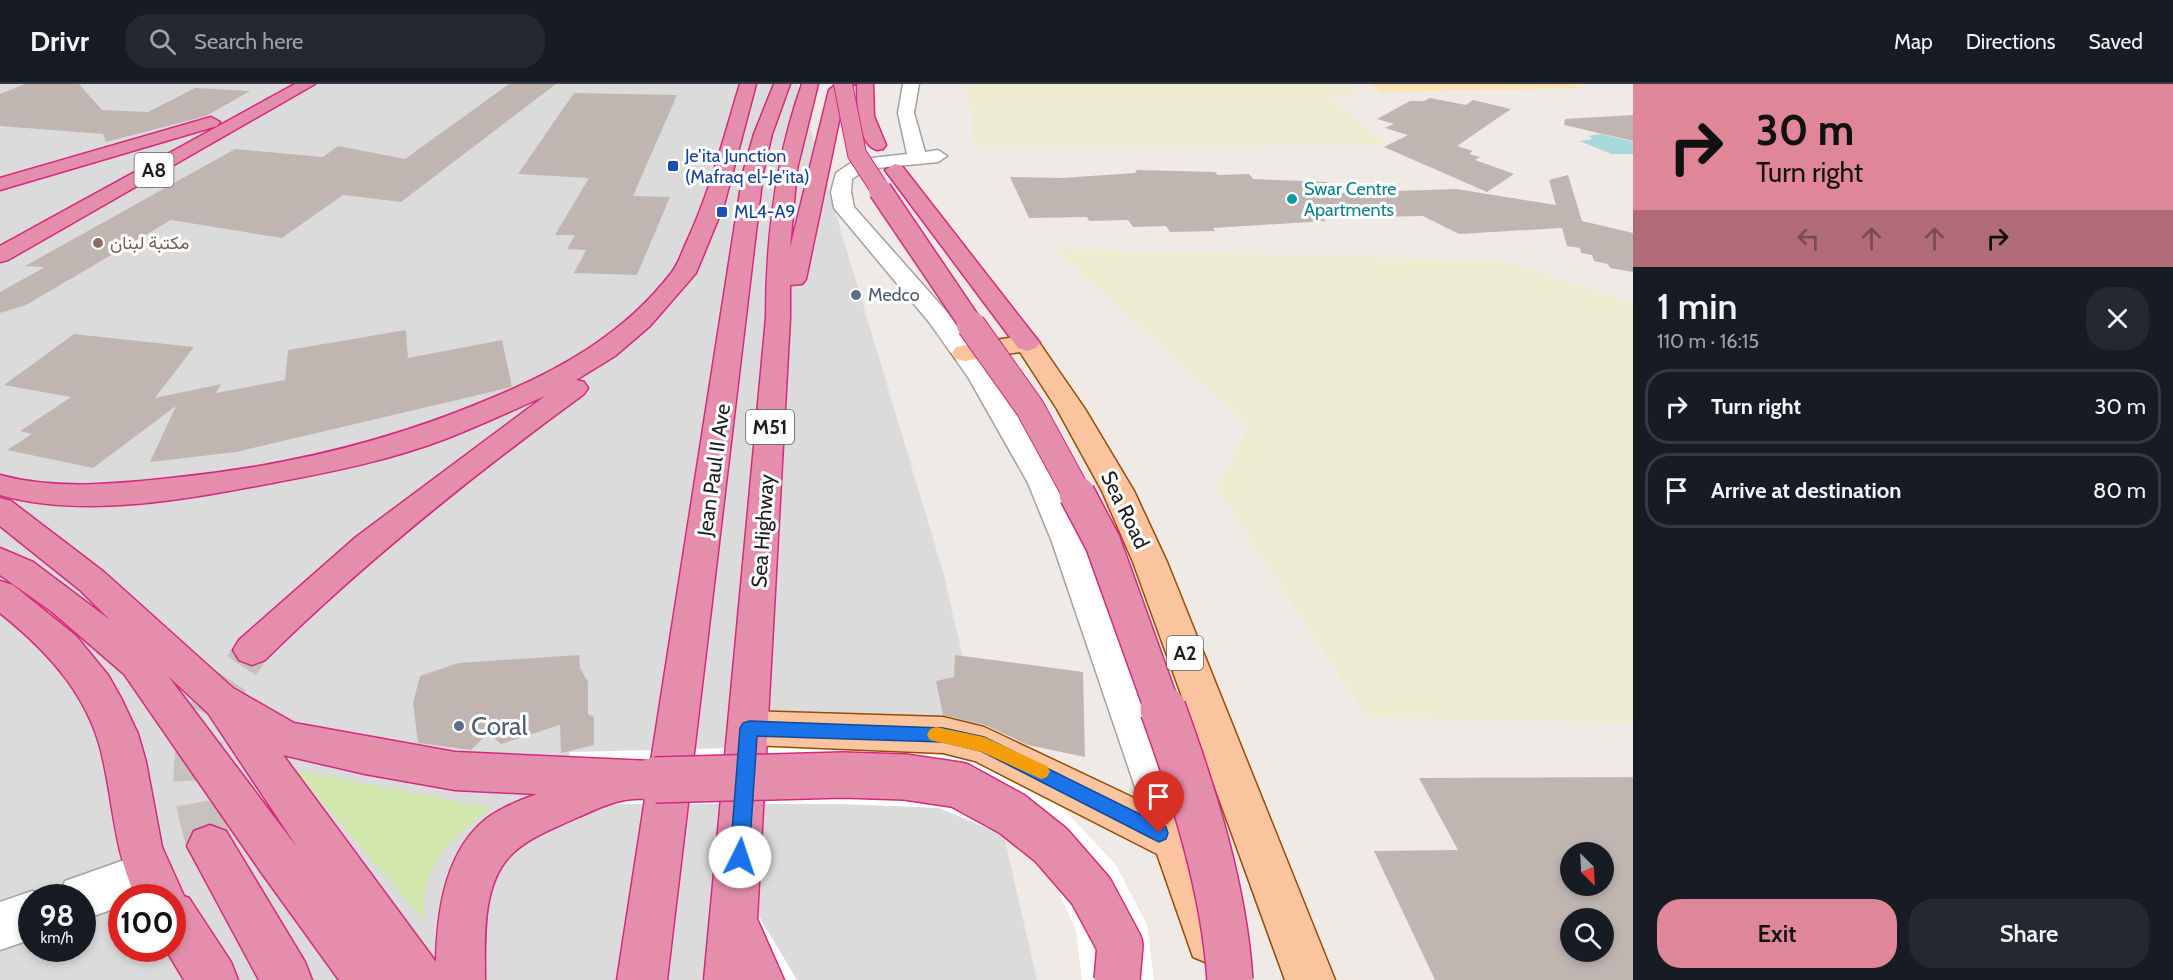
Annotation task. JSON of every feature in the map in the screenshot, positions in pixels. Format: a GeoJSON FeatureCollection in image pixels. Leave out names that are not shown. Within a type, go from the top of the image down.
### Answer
{"type":"FeatureCollection","features":[{"type":"Feature","properties":{"kind":"highway","name":"A8"},"geometry":{"type":"LineString","coordinates":[[2,184],[156,139],[239,111],[288,84]]}},
{"type":"Feature","properties":{"kind":"highway","name":"A8"},"geometry":{"type":"LineString","coordinates":[[0,253],[308,84]]}},
{"type":"Feature","properties":{"kind":"highway"},"geometry":{"type":"LineString","coordinates":[[252,650],[295,608],[457,472],[626,351],[655,323],[684,273],[714,204],[748,84]]}},
{"type":"Feature","properties":{"kind":"highway","name":"M51"},"geometry":{"type":"LineString","coordinates":[[753,173],[763,134],[782,84]]}},
{"type":"Feature","properties":{"kind":"highway","name":"Sea Highway"},"geometry":{"type":"LineString","coordinates":[[729,980],[749,728],[786,186],[798,115],[810,84]]}},
{"type":"Feature","properties":{"kind":"highway"},"geometry":{"type":"LineString","coordinates":[[778,299],[795,277],[837,90],[845,84],[857,154],[912,240],[1030,408],[1102,543],[1187,776],[1227,935],[1230,980]]}},
{"type":"Feature","properties":{"kind":"highway","name":"Sea Road"},"geometry":{"type":"LineString","coordinates":[[865,84],[866,116],[877,145],[1027,343]]}},
{"type":"Feature","properties":{"kind":"highway"},"geometry":{"type":"LineString","coordinates":[[156,139],[118,156],[111,164],[121,167],[145,164],[266,107]]}},
{"type":"Feature","properties":{"kind":"highway"},"geometry":{"type":"LineString","coordinates":[[0,485],[25,492],[108,495],[207,485],[348,459],[437,432],[554,382],[606,350],[641,321],[684,273],[723,221],[753,173]]}},
{"type":"Feature","properties":{"kind":"highway","name":"Jean Paul II Ave"},"geometry":{"type":"LineString","coordinates":[[642,980],[712,489],[753,173]]}},
{"type":"Feature","properties":{"kind":"highway"},"geometry":{"type":"LineString","coordinates":[[0,253],[97,193],[104,185],[93,177],[58,176],[2,184]]}},
{"type":"Feature","properties":{"kind":"highway"},"geometry":{"type":"LineString","coordinates":[[0,509],[92,581],[219,700],[418,980]]}},
{"type":"Feature","properties":{"kind":"highway"},"geometry":{"type":"LineString","coordinates":[[0,560],[21,571],[64,602],[137,663],[277,857],[370,980]]}},
{"type":"Feature","properties":{"kind":"highway"},"geometry":{"type":"LineString","coordinates":[[0,594],[35,620],[72,655],[101,694],[116,727],[125,764],[131,810],[153,884]]}},
{"type":"Feature","properties":{"kind":"highway"},"geometry":{"type":"LineString","coordinates":[[219,700],[285,739],[365,756],[456,771],[625,778],[843,775],[905,777],[959,784],[1012,814],[1051,844],[1091,891],[1120,945],[1117,980]]}},
{"type":"Feature","properties":{"kind":"highway"},"geometry":{"type":"LineString","coordinates":[[460,980],[461,924],[477,862],[497,838],[530,817],[625,778]]}},
{"type":"Feature","properties":{"kind":"highway"},"geometry":{"type":"LineString","coordinates":[[210,846],[287,980]]}},
{"type":"Feature","properties":{"kind":"highway"},"geometry":{"type":"LineString","coordinates":[[734,921],[759,980]]}},
{"type":"Feature","properties":{"kind":"highway"},"geometry":{"type":"LineString","coordinates":[[186,937],[213,980]]}},
{"type":"Feature","properties":{"kind":"main road"},"geometry":{"type":"LineString","coordinates":[[965,353],[1027,343]]}},
{"type":"Feature","properties":{"kind":"main road","name":"Sea Road"},"geometry":{"type":"LineString","coordinates":[[1027,343],[1071,410],[1118,491],[1150,562],[1311,980]]}},
{"type":"Feature","properties":{"kind":"main road"},"geometry":{"type":"LineString","coordinates":[[749,728],[943,735],[984,745],[1175,840],[1225,980]]}},
{"type":"Feature","properties":{"kind":"street"},"geometry":{"type":"LineString","coordinates":[[911,84],[906,113],[928,157]]}},
{"type":"Feature","properties":{"kind":"street"},"geometry":{"type":"LineString","coordinates":[[928,128],[930,140],[928,157]]}},
{"type":"Feature","properties":{"kind":"street"},"geometry":{"type":"LineString","coordinates":[[928,157],[858,166],[843,177],[842,198],[848,215],[938,318],[965,353],[996,398],[1023,445],[1070,542],[1175,840]]}},
{"type":"Feature","properties":{"kind":"street"},"geometry":{"type":"LineString","coordinates":[[0,926],[18,920]]}},
{"type":"Feature","properties":{"kind":"shaded area"},"geometry":{"type":"Polygon","coordinates":[[[0,84],[797,84],[944,575],[1037,980],[0,980],[0,84]]]}},
{"type":"Feature","properties":{"kind":"shaded area"},"geometry":{"type":"Polygon","coordinates":[[[966,84],[1348,84],[1362,93],[1329,97],[1388,145],[975,146],[966,84]]]}},
{"type":"Feature","properties":{"kind":"shaded area"},"geometry":{"type":"Polygon","coordinates":[[[1055,249],[1506,261],[1633,303],[1633,723],[1367,717],[1216,487],[1249,426],[1055,249]]]}},
{"type":"Feature","properties":{"kind":"green space"},"geometry":{"type":"Polygon","coordinates":[[[294,770],[491,808],[463,830],[440,855],[427,885],[424,902],[425,921],[294,770]]]}},
{"type":"Feature","properties":{"kind":"sand"},"geometry":{"type":"Polygon","coordinates":[[[1369,84],[1570,84],[1584,88],[1382,92],[1369,84]]]}},
{"type":"Feature","properties":{"kind":"water"},"geometry":{"type":"Polygon","coordinates":[[[1601,134],[1633,142],[1633,154],[1612,154],[1579,141],[1593,139],[1589,136],[1601,134]]]}},
{"type":"Feature","properties":{"kind":"pier"},"geometry":{"type":"Polygon","coordinates":[[[857,745],[980,759],[1058,803],[1116,865],[1147,925],[1154,980],[1082,980],[1076,930],[1055,884],[1008,837],[939,808],[842,804],[559,804],[570,752],[857,745]]]}},
{"type":"Feature","properties":{"kind":"pier"},"geometry":{"type":"Polygon","coordinates":[[[757,913],[797,980],[756,980],[757,913]]]}},
{"type":"Feature","properties":{"kind":"building"},"geometry":{"type":"Polygon","coordinates":[[[25,84],[79,84],[102,110],[148,112],[195,88],[250,91],[206,116],[106,142],[103,134],[0,126],[0,94],[25,84]]]}},
{"type":"Feature","properties":{"kind":"building"},"geometry":{"type":"Polygon","coordinates":[[[509,84],[556,84],[401,202],[343,195],[282,238],[171,220],[26,305],[0,313],[0,292],[45,267],[25,266],[235,149],[323,157],[338,146],[405,159],[509,84]]]}},
{"type":"Feature","properties":{"kind":"building"},"geometry":{"type":"Polygon","coordinates":[[[574,93],[677,95],[633,196],[670,197],[637,275],[574,273],[586,250],[567,249],[575,235],[555,235],[589,178],[518,174],[574,93]]]}},
{"type":"Feature","properties":{"kind":"building"},"geometry":{"type":"Polygon","coordinates":[[[1430,98],[1466,105],[1473,100],[1511,109],[1457,146],[1473,151],[1469,154],[1480,157],[1475,160],[1514,174],[1487,192],[1384,147],[1408,135],[1385,128],[1394,124],[1377,119],[1410,101],[1424,101],[1430,98]]]}},
{"type":"Feature","properties":{"kind":"building"},"geometry":{"type":"Polygon","coordinates":[[[1633,115],[1633,141],[1564,125],[1565,119],[1633,115]]]}},
{"type":"Feature","properties":{"kind":"building"},"geometry":{"type":"Polygon","coordinates":[[[1137,170],[1215,172],[1218,175],[1249,174],[1253,179],[1327,182],[1339,193],[1456,189],[1556,205],[1549,180],[1568,175],[1582,221],[1633,233],[1633,272],[1610,268],[1608,264],[1594,261],[1592,255],[1581,253],[1580,248],[1567,246],[1562,228],[1459,234],[1423,216],[1322,218],[1326,221],[1213,228],[1215,231],[1170,232],[1166,226],[1133,227],[1128,220],[1089,221],[1087,217],[1029,218],[1010,177],[1061,178],[1135,173],[1137,170]]]}},
{"type":"Feature","properties":{"kind":"building"},"geometry":{"type":"Polygon","coordinates":[[[406,330],[408,358],[502,340],[512,387],[236,452],[150,462],[176,406],[93,468],[7,450],[32,434],[20,431],[71,397],[4,385],[74,334],[194,347],[155,398],[221,384],[216,393],[285,380],[288,350],[406,330]]]}},
{"type":"Feature","properties":{"kind":"building"},"geometry":{"type":"Polygon","coordinates":[[[579,655],[580,668],[588,682],[588,714],[594,717],[594,745],[561,753],[560,725],[501,744],[488,733],[471,750],[418,743],[413,703],[420,676],[458,663],[579,655]]]}},
{"type":"Feature","properties":{"kind":"building"},"geometry":{"type":"Polygon","coordinates":[[[955,655],[1083,672],[1085,757],[1028,745],[985,725],[943,715],[936,681],[954,677],[955,655]]]}},
{"type":"Feature","properties":{"kind":"building"},"geometry":{"type":"Polygon","coordinates":[[[1633,777],[1633,980],[1435,980],[1374,851],[1458,850],[1419,778],[1633,777]]]}},
{"type":"Feature","properties":{"kind":"tunnel"},"geometry":{"type":"LineString","coordinates":[[212,710],[252,650]]}},
{"type":"Feature","properties":{"kind":"tunnel"},"geometry":{"type":"LineString","coordinates":[[210,846],[200,811],[196,777],[200,743],[213,709]]}},
{"type":"Feature","properties":{"kind":"slow traffic"},"geometry":{"type":"LineString","coordinates":[[936,735],[984,745],[1041,771]]}},
{"type":"Feature","properties":{"kind":"place","name":"Je'ita Junction (Mafraq el-Je'ita)"},"geometry":{"type":"Point","coordinates":[673,166]}},
{"type":"Feature","properties":{"kind":"place","name":"Swar Centre Apartments"},"geometry":{"type":"Point","coordinates":[1292,199]}},
{"type":"Feature","properties":{"kind":"place","name":"ML4-A9"},"geometry":{"type":"Point","coordinates":[722,212]}},
{"type":"Feature","properties":{"kind":"place","name":"مكتبة لبنان"},"geometry":{"type":"Point","coordinates":[98,243]}},
{"type":"Feature","properties":{"kind":"place","name":"Medco"},"geometry":{"type":"Point","coordinates":[856,295]}},
{"type":"Feature","properties":{"kind":"place","name":"Coral"},"geometry":{"type":"Point","coordinates":[459,726]}},
{"type":"Feature","properties":{"kind":"route"},"geometry":{"type":"LineString","coordinates":[[740,857],[749,728],[943,735],[984,745],[1025,763],[1159,833]]}}]}
